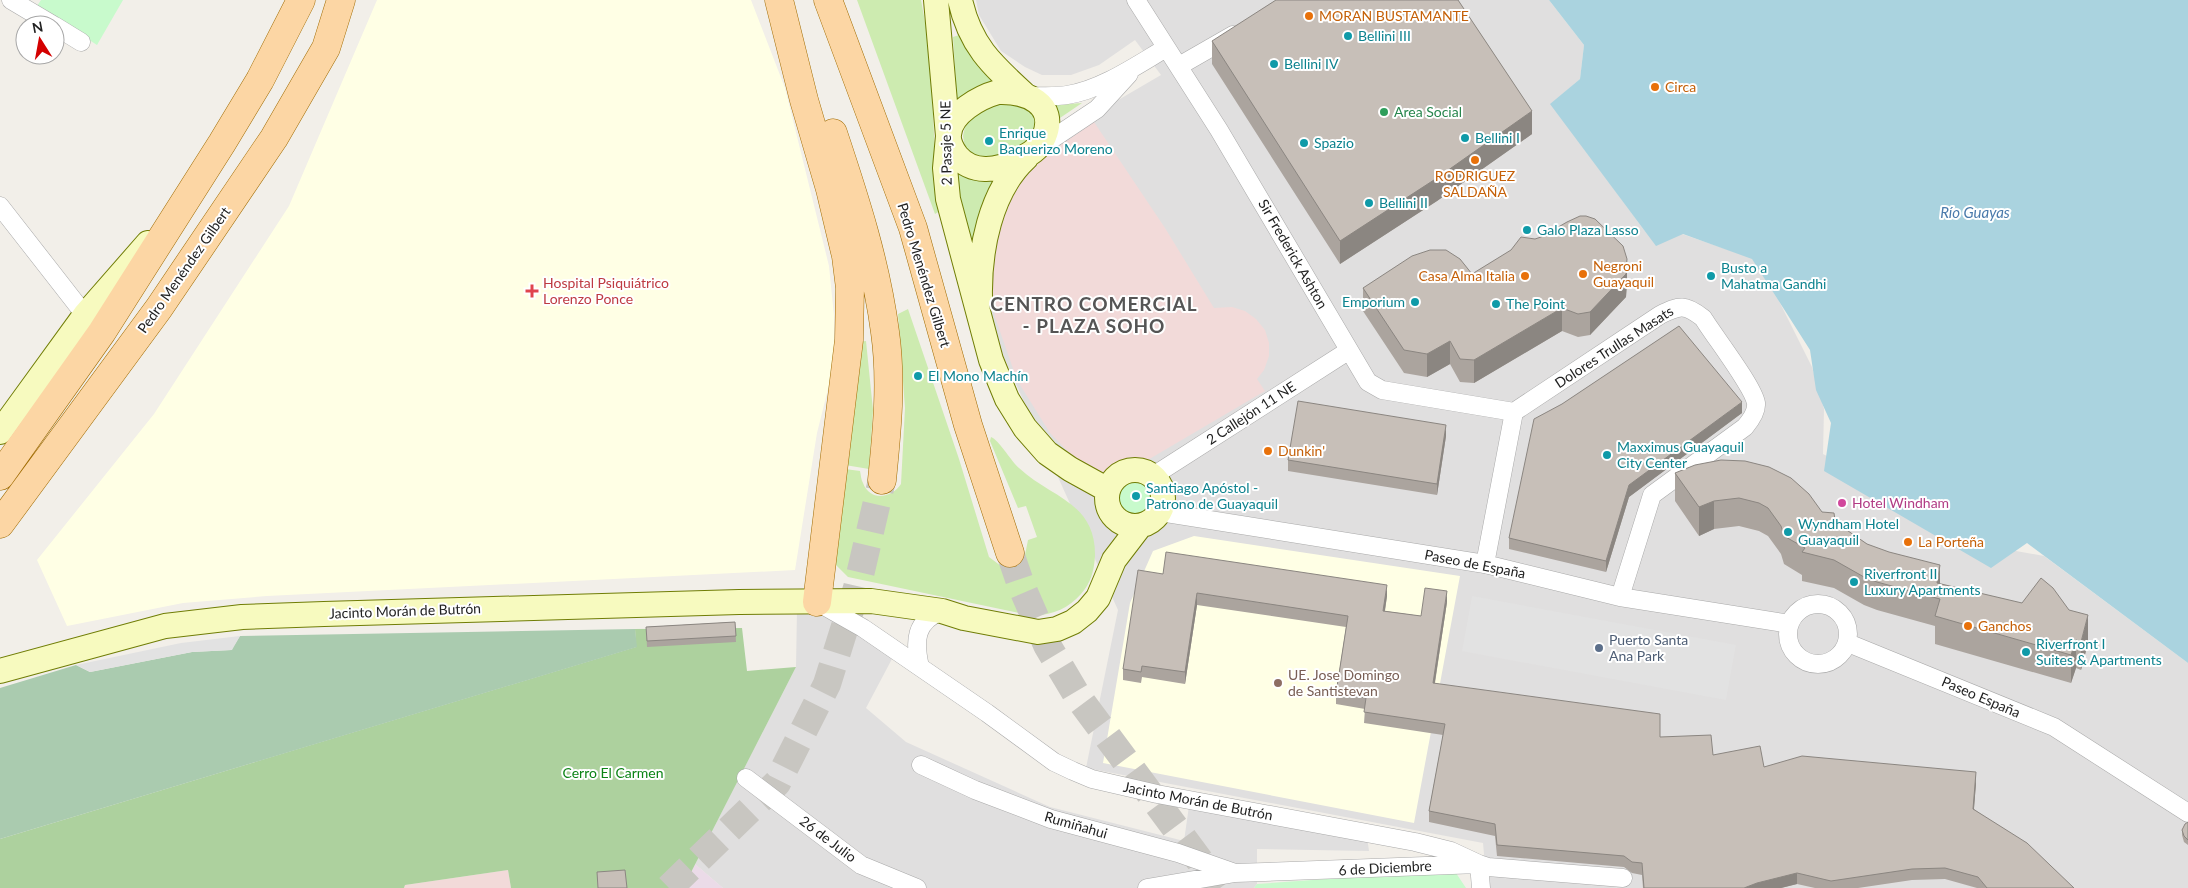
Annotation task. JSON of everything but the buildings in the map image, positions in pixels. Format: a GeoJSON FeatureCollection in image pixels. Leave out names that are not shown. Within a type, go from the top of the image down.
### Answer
{"type":"FeatureCollection","features":[{"type":"Feature","properties":{"kind":"main road"},"geometry":{"type":"LineString","coordinates":[[0,476],[102,332],[260,80],[301,0]]}},
{"type":"Feature","properties":{"kind":"main road","name":"Pedro Menéndez Gilbert"},"geometry":{"type":"LineString","coordinates":[[0,524],[159,308],[274,138],[326,48],[341,0]]}},
{"type":"Feature","properties":{"kind":"main road"},"geometry":{"type":"LineString","coordinates":[[326,48],[356,0]]}},
{"type":"Feature","properties":{"kind":"main road"},"geometry":{"type":"LineString","coordinates":[[779,0],[804,100],[830,189],[846,256],[850,288],[849,340],[817,602]]}},
{"type":"Feature","properties":{"kind":"main road"},"geometry":{"type":"LineString","coordinates":[[786,0],[861,217],[871,257],[886,333],[888,422],[882,480]]}},
{"type":"Feature","properties":{"kind":"main road","name":"Pedro Menéndez Gilbert"},"geometry":{"type":"LineString","coordinates":[[828,0],[913,228],[968,425],[1010,553]]}},
{"type":"Feature","properties":{"kind":"main road"},"geometry":{"type":"LineString","coordinates":[[842,0],[855,74]]}},
{"type":"Feature","properties":{"kind":"street"},"geometry":{"type":"LineString","coordinates":[[11,0],[36,15]]}},
{"type":"Feature","properties":{"kind":"street","name":"2 Pasaje 5 NE"},"geometry":{"type":"LineString","coordinates":[[936,0],[948,136],[945,168],[948,199],[985,342],[1007,399],[1026,428],[1047,453],[1070,469],[1108,490]]}},
{"type":"Feature","properties":{"kind":"street"},"geometry":{"type":"LineString","coordinates":[[960,0],[968,28],[986,57],[1026,95],[1039,103],[1044,111],[1046,121],[1044,136],[1033,152]]}},
{"type":"Feature","properties":{"kind":"street","name":"Sir Frederick Ashton"},"geometry":{"type":"LineString","coordinates":[[1136,0],[1281,232],[1348,351],[1368,382],[1382,390],[1514,412]]}},
{"type":"Feature","properties":{"kind":"street"},"geometry":{"type":"LineString","coordinates":[[1179,66],[1244,28]]}},
{"type":"Feature","properties":{"kind":"street"},"geometry":{"type":"LineString","coordinates":[[65,33],[81,42]]}},
{"type":"Feature","properties":{"kind":"street"},"geometry":{"type":"LineString","coordinates":[[1136,66],[1096,109],[1033,152],[1001,167],[991,169],[974,168],[966,164],[954,152],[948,136],[951,125],[958,115],[986,96],[1010,92],[1026,95],[1068,95],[1087,90],[1136,66],[1166,48]]}},
{"type":"Feature","properties":{"kind":"street","name":"2 Pasaje 5 NE"},"geometry":{"type":"LineString","coordinates":[[985,342],[980,282],[991,219],[998,198],[1007,182],[1020,164],[1033,152]]}},
{"type":"Feature","properties":{"kind":"street"},"geometry":{"type":"LineString","coordinates":[[0,432],[85,315],[184,202]]}},
{"type":"Feature","properties":{"kind":"street"},"geometry":{"type":"LineString","coordinates":[[0,206],[85,315]]}},
{"type":"Feature","properties":{"kind":"street","name":"Dolores Trullas Masats"},"geometry":{"type":"LineString","coordinates":[[1514,412],[1660,314],[1677,306],[1692,309],[1703,318],[1751,390],[1756,404],[1752,418],[1746,427],[1652,495],[1620,597]]}},
{"type":"Feature","properties":{"kind":"street","name":"2 Callejón 11 NE"},"geometry":{"type":"LineString","coordinates":[[1153,476],[1348,351]]}},
{"type":"Feature","properties":{"kind":"street"},"geometry":{"type":"LineString","coordinates":[[1485,564],[1514,412]]}},
{"type":"Feature","properties":{"kind":"street"},"geometry":{"type":"LineString","coordinates":[[1136,469],[1145,471],[1153,476],[1162,489],[1164,497],[1160,512],[1155,519],[1140,526],[1131,526],[1122,523],[1114,517],[1107,500],[1108,490],[1112,482],[1126,471],[1136,469]]}},
{"type":"Feature","properties":{"kind":"street","name":"Paseo de España"},"geometry":{"type":"LineString","coordinates":[[1160,512],[1485,564],[1620,597],[1790,624]]}},
{"type":"Feature","properties":{"kind":"street","name":"Jacinto Morán de Butrón"},"geometry":{"type":"LineString","coordinates":[[0,671],[165,626],[242,617],[608,605],[871,601],[942,611],[964,618],[1038,632],[1057,629],[1073,622],[1087,611],[1098,598],[1114,560],[1140,526]]}},
{"type":"Feature","properties":{"kind":"street","name":"Jacinto Morán de Butrón"},"geometry":{"type":"LineString","coordinates":[[817,602],[863,628],[1054,762],[1092,778],[1157,794],[1415,842],[1451,851],[1479,864]]}},
{"type":"Feature","properties":{"kind":"street"},"geometry":{"type":"LineString","coordinates":[[1823,604],[1841,614],[1847,623],[1848,643],[1836,659],[1818,665],[1809,663],[1794,652],[1789,643],[1790,624],[1795,615],[1803,608],[1823,604]]}},
{"type":"Feature","properties":{"kind":"street"},"geometry":{"type":"LineString","coordinates":[[920,667],[917,646],[920,628],[926,620],[942,611]]}},
{"type":"Feature","properties":{"kind":"street","name":"Paseo España"},"geometry":{"type":"LineString","coordinates":[[1848,643],[2054,727],[2188,813]]}},
{"type":"Feature","properties":{"kind":"street","name":"Rumiñahui"},"geometry":{"type":"LineString","coordinates":[[921,766],[975,790],[1051,819],[1178,853],[1235,873]]}},
{"type":"Feature","properties":{"kind":"street","name":"26 de Julio"},"geometry":{"type":"LineString","coordinates":[[746,778],[861,865],[917,888]]}},
{"type":"Feature","properties":{"kind":"street"},"geometry":{"type":"LineString","coordinates":[[1479,864],[1482,888]]}},
{"type":"Feature","properties":{"kind":"street","name":"6 de Diciembre"},"geometry":{"type":"LineString","coordinates":[[1147,888],[1235,873],[1479,864],[1488,867],[1623,878]]}},
{"type":"Feature","properties":{"kind":"shaded area","name":"Hospital Psiquiátrico Lorenzo Ponce"},"geometry":{"type":"Polygon","coordinates":[[[377,0],[751,0],[785,88],[829,266],[834,316],[834,365],[817,433],[795,570],[267,596],[183,603],[67,626],[37,560],[154,414],[289,206],[377,0]]]}},
{"type":"Feature","properties":{"kind":"shaded area"},"geometry":{"type":"Polygon","coordinates":[[[976,0],[1549,0],[1584,45],[1580,79],[1551,104],[1645,231],[1682,234],[1752,258],[1780,303],[1812,367],[1824,409],[1823,454],[2016,551],[2044,556],[2188,663],[2188,888],[1487,888],[1483,843],[1086,768],[1118,610],[1002,353],[995,327],[981,304],[1065,131],[1161,75],[1135,40],[1099,65],[1071,75],[1042,75],[1025,67],[1001,51],[979,15],[976,0]]]}},
{"type":"Feature","properties":{"kind":"shaded area","name":"CENTRO COMERCIAL - PLAZA SOHO"},"geometry":{"type":"Polygon","coordinates":[[[1094,122],[1165,228],[1214,308],[1232,307],[1245,311],[1256,319],[1265,330],[1269,343],[1269,356],[1264,370],[1257,379],[1265,391],[1146,461],[1131,457],[1117,462],[1095,479],[1050,433],[1017,380],[995,317],[991,274],[1002,216],[1020,181],[1042,158],[1094,122]]]}},
{"type":"Feature","properties":{"kind":"shaded area","name":"UE. Jose Domingo de Santistevan"},"geometry":{"type":"Polygon","coordinates":[[[1194,536],[1460,576],[1414,823],[1103,763],[1130,603],[1153,551],[1194,536]]]}},
{"type":"Feature","properties":{"kind":"shaded area","name":"Puerto Santa Ana Park"},"geometry":{"type":"Polygon","coordinates":[[[1472,596],[1736,645],[1726,700],[1462,651],[1472,596]]]}},
{"type":"Feature","properties":{"kind":"shaded area"},"geometry":{"type":"Polygon","coordinates":[[[797,609],[830,615],[893,657],[866,708],[906,742],[1050,807],[1184,841],[1189,806],[1367,837],[1369,851],[1257,849],[1257,884],[1254,888],[723,888],[695,864],[796,667],[797,609]]]}},
{"type":"Feature","properties":{"kind":"shaded area"},"geometry":{"type":"Polygon","coordinates":[[[635,629],[637,647],[0,839],[0,688],[76,665],[90,672],[192,652],[231,650],[240,636],[635,629]]]}},
{"type":"Feature","properties":{"kind":"shaded area"},"geometry":{"type":"Polygon","coordinates":[[[240,636],[232,650],[192,652],[90,672],[76,665],[181,643],[240,636]]]}},
{"type":"Feature","properties":{"kind":"shaded area"},"geometry":{"type":"Polygon","coordinates":[[[695,864],[723,888],[683,888],[695,864]]]}},
{"type":"Feature","properties":{"kind":"shaded area"},"geometry":{"type":"Polygon","coordinates":[[[508,870],[511,888],[404,888],[405,885],[508,870]]]}},
{"type":"Feature","properties":{"kind":"green space"},"geometry":{"type":"Polygon","coordinates":[[[41,0],[123,0],[97,45],[65,24],[65,15],[51,15],[37,6],[41,0]]]}},
{"type":"Feature","properties":{"kind":"green space"},"geometry":{"type":"Polygon","coordinates":[[[857,0],[921,0],[930,49],[937,198],[940,211],[935,214],[857,0]]]}},
{"type":"Feature","properties":{"kind":"green space"},"geometry":{"type":"Polygon","coordinates":[[[959,35],[998,82],[957,101],[953,37],[959,35]]]}},
{"type":"Feature","properties":{"kind":"green space"},"geometry":{"type":"Polygon","coordinates":[[[1008,102],[1025,106],[1034,114],[1036,122],[1034,131],[1021,147],[1004,158],[977,160],[965,147],[963,136],[965,127],[981,108],[1008,102]]]}},
{"type":"Feature","properties":{"kind":"green space"},"geometry":{"type":"Polygon","coordinates":[[[1082,103],[1057,120],[1054,105],[1082,103]]]}},
{"type":"Feature","properties":{"kind":"green space"},"geometry":{"type":"Polygon","coordinates":[[[957,164],[1001,176],[974,263],[957,210],[957,164]]]}},
{"type":"Feature","properties":{"kind":"green space"},"geometry":{"type":"Polygon","coordinates":[[[908,309],[959,459],[989,557],[1001,566],[1015,567],[1025,555],[1028,540],[1037,537],[1026,506],[1018,508],[990,441],[991,437],[998,442],[1019,468],[1069,503],[1080,512],[1088,524],[1093,538],[1095,556],[1093,572],[1084,590],[1064,608],[1044,615],[1029,615],[848,577],[835,564],[845,469],[860,471],[866,489],[876,495],[887,495],[901,484],[905,408],[898,314],[908,309]]]}},
{"type":"Feature","properties":{"kind":"green space"},"geometry":{"type":"Polygon","coordinates":[[[866,341],[873,410],[869,469],[845,465],[859,342],[866,341]]]}},
{"type":"Feature","properties":{"kind":"green space"},"geometry":{"type":"Polygon","coordinates":[[[1136,481],[1143,482],[1148,486],[1152,491],[1152,505],[1148,510],[1143,514],[1136,515],[1129,514],[1124,510],[1120,505],[1119,498],[1120,491],[1124,486],[1129,482],[1136,481]]]}},
{"type":"Feature","properties":{"kind":"green space","name":"Cerro El Carmen"},"geometry":{"type":"Polygon","coordinates":[[[742,628],[747,671],[796,667],[683,888],[511,888],[508,870],[405,885],[404,888],[0,888],[0,839],[636,647],[635,629],[742,628]]]}},
{"type":"Feature","properties":{"kind":"green space"},"geometry":{"type":"Polygon","coordinates":[[[1454,870],[1466,888],[1254,888],[1257,884],[1454,870]]]}},
{"type":"Feature","properties":{"kind":"water","name":"Río Guayas"},"geometry":{"type":"Polygon","coordinates":[[[1549,0],[2188,0],[2188,663],[2027,543],[1991,568],[1824,471],[1831,423],[1816,390],[1810,350],[1752,259],[1683,234],[1656,246],[1550,104],[1580,79],[1584,45],[1549,0]]]}},
{"type":"Feature","properties":{"kind":"tunnel"},"geometry":{"type":"LineString","coordinates":[[669,888],[777,783],[827,684],[857,588],[882,480]]}},
{"type":"Feature","properties":{"kind":"tunnel"},"geometry":{"type":"LineString","coordinates":[[1010,553],[1021,585],[1047,645],[1078,697],[1220,888]]}},
{"type":"Feature","properties":{"kind":"place","name":"MORAN BUSTAMANTE"},"geometry":{"type":"Point","coordinates":[1309,16]}},
{"type":"Feature","properties":{"kind":"place","name":"Bellini III"},"geometry":{"type":"Point","coordinates":[1348,36]}},
{"type":"Feature","properties":{"kind":"place","name":"Bellini IV"},"geometry":{"type":"Point","coordinates":[1274,64]}},
{"type":"Feature","properties":{"kind":"place","name":"Circa"},"geometry":{"type":"Point","coordinates":[1655,87]}},
{"type":"Feature","properties":{"kind":"place","name":"Area Social"},"geometry":{"type":"Point","coordinates":[1384,112]}},
{"type":"Feature","properties":{"kind":"place","name":"Bellini I"},"geometry":{"type":"Point","coordinates":[1465,138]}},
{"type":"Feature","properties":{"kind":"place","name":"Enrique Baquerizo Moreno"},"geometry":{"type":"Point","coordinates":[989,141]}},
{"type":"Feature","properties":{"kind":"place","name":"Spazio"},"geometry":{"type":"Point","coordinates":[1304,143]}},
{"type":"Feature","properties":{"kind":"place","name":"RODRIGUEZ SALDAÑA"},"geometry":{"type":"Point","coordinates":[1475,160]}},
{"type":"Feature","properties":{"kind":"place","name":"Bellini II"},"geometry":{"type":"Point","coordinates":[1369,203]}},
{"type":"Feature","properties":{"kind":"place","name":"Galo Plaza Lasso"},"geometry":{"type":"Point","coordinates":[1527,230]}},
{"type":"Feature","properties":{"kind":"place","name":"Negroni Guayaquil"},"geometry":{"type":"Point","coordinates":[1583,274]}},
{"type":"Feature","properties":{"kind":"place","name":"Casa Alma Italia"},"geometry":{"type":"Point","coordinates":[1525,276]}},
{"type":"Feature","properties":{"kind":"place","name":"Busto a Mahatma Gandhi"},"geometry":{"type":"Point","coordinates":[1711,276]}},
{"type":"Feature","properties":{"kind":"place","name":"Hospital Psiquiátrico Lorenzo Ponce"},"geometry":{"type":"Point","coordinates":[532,291]}},
{"type":"Feature","properties":{"kind":"place","name":"Emporium"},"geometry":{"type":"Point","coordinates":[1415,302]}},
{"type":"Feature","properties":{"kind":"place","name":"The Point"},"geometry":{"type":"Point","coordinates":[1496,304]}},
{"type":"Feature","properties":{"kind":"place","name":"El Mono Machín"},"geometry":{"type":"Point","coordinates":[918,376]}},
{"type":"Feature","properties":{"kind":"place","name":"Dunkin'"},"geometry":{"type":"Point","coordinates":[1268,451]}},
{"type":"Feature","properties":{"kind":"place","name":"Maxximus Guayaquil City Center"},"geometry":{"type":"Point","coordinates":[1607,455]}},
{"type":"Feature","properties":{"kind":"place","name":"Santiago Apóstol - Patrono de Guayaquil"},"geometry":{"type":"Point","coordinates":[1136,496]}},
{"type":"Feature","properties":{"kind":"place","name":"Hotel Windham"},"geometry":{"type":"Point","coordinates":[1842,503]}},
{"type":"Feature","properties":{"kind":"place","name":"Wyndham Hotel Guayaquil"},"geometry":{"type":"Point","coordinates":[1788,532]}},
{"type":"Feature","properties":{"kind":"place","name":"La Porteña"},"geometry":{"type":"Point","coordinates":[1908,542]}},
{"type":"Feature","properties":{"kind":"place","name":"Riverfront II Luxury Apartments"},"geometry":{"type":"Point","coordinates":[1854,582]}},
{"type":"Feature","properties":{"kind":"place","name":"Ganchos"},"geometry":{"type":"Point","coordinates":[1968,626]}},
{"type":"Feature","properties":{"kind":"place","name":"Puerto Santa Ana Park"},"geometry":{"type":"Point","coordinates":[1599,648]}},
{"type":"Feature","properties":{"kind":"place","name":"Riverfront I Suites & Apartments"},"geometry":{"type":"Point","coordinates":[2026,652]}},
{"type":"Feature","properties":{"kind":"place","name":"UE. Jose Domingo de Santistevan"},"geometry":{"type":"Point","coordinates":[1278,683]}},
{"type":"Feature","properties":{"kind":"district","name":"CENTRO COMERCIAL - PLAZA SOHO"},"geometry":{"type":"Point","coordinates":[1094,315]}}]}
